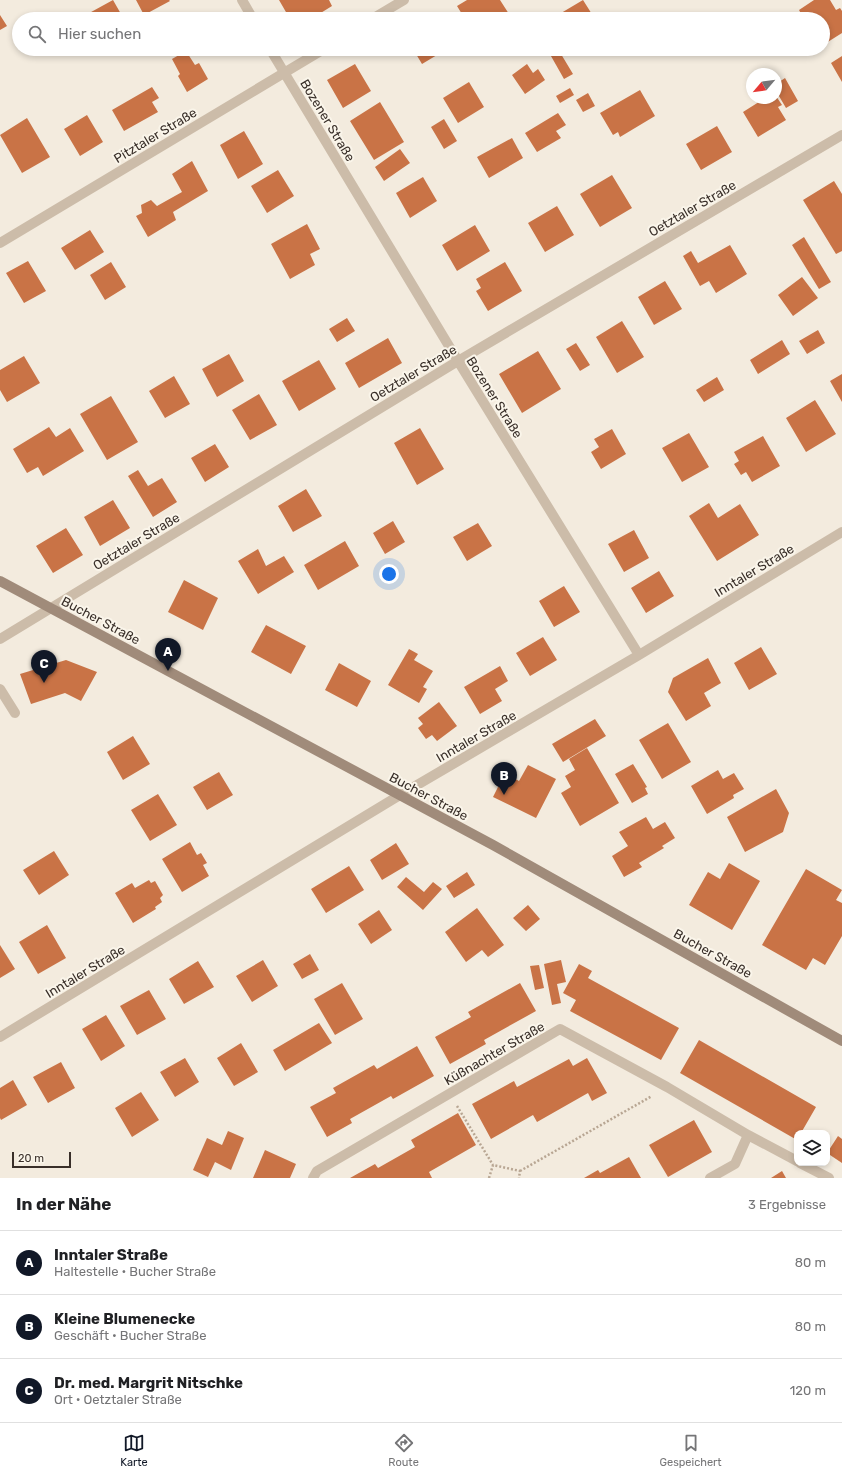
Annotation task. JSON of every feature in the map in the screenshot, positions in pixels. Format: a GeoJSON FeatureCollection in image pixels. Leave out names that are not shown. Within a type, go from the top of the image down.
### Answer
{"type":"FeatureCollection","features":[{"type":"Feature","properties":{"kind":"main road","name":"Bucher Straße"},"geometry":{"type":"LineString","coordinates":[[0,581],[500,849],[842,1040]]}},
{"type":"Feature","properties":{"kind":"street"},"geometry":{"type":"LineString","coordinates":[[242,0],[249,12]]}},
{"type":"Feature","properties":{"kind":"street"},"geometry":{"type":"LineString","coordinates":[[384,12],[404,0]]}},
{"type":"Feature","properties":{"kind":"street","name":"Bozener Straße"},"geometry":{"type":"LineString","coordinates":[[274,56],[458,361],[639,655]]}},
{"type":"Feature","properties":{"kind":"street","name":"Pitztaler Straße"},"geometry":{"type":"LineString","coordinates":[[0,243],[313,56]]}},
{"type":"Feature","properties":{"kind":"street","name":"Oetztaler Straße"},"geometry":{"type":"LineString","coordinates":[[0,638],[458,361],[842,135]]}},
{"type":"Feature","properties":{"kind":"street","name":"Inntaler Straße"},"geometry":{"type":"LineString","coordinates":[[0,1038],[400,795],[639,655],[842,532]]}},
{"type":"Feature","properties":{"kind":"street"},"geometry":{"type":"LineString","coordinates":[[0,689],[15,713]]}},
{"type":"Feature","properties":{"kind":"street","name":"Küßnachter Straße"},"geometry":{"type":"LineString","coordinates":[[313,1178],[317,1171],[560,1029],[667,1087],[748,1135],[794,1159]]}},
{"type":"Feature","properties":{"kind":"street"},"geometry":{"type":"LineString","coordinates":[[710,1178],[735,1164],[748,1135]]}},
{"type":"Feature","properties":{"kind":"street"},"geometry":{"type":"LineString","coordinates":[[806,1166],[828,1178]]}},
{"type":"Feature","properties":{"kind":"path"},"geometry":{"type":"LineString","coordinates":[[449,1094],[493,1166],[520,1171],[667,1087]]}},
{"type":"Feature","properties":{"kind":"path"},"geometry":{"type":"LineString","coordinates":[[489,1178],[493,1166]]}},
{"type":"Feature","properties":{"kind":"path"},"geometry":{"type":"LineString","coordinates":[[519,1178],[520,1171]]}},
{"type":"Feature","properties":{"kind":"building"},"geometry":{"type":"Polygon","coordinates":[[[113,0],[120,12],[91,12],[113,0]]]}},
{"type":"Feature","properties":{"kind":"building"},"geometry":{"type":"Polygon","coordinates":[[[136,0],[170,1],[150,12],[142,12],[136,0]]]}},
{"type":"Feature","properties":{"kind":"building"},"geometry":{"type":"Polygon","coordinates":[[[279,0],[329,0],[332,6],[322,12],[286,12],[279,0]]]}},
{"type":"Feature","properties":{"kind":"building"},"geometry":{"type":"Polygon","coordinates":[[[467,0],[500,0],[508,12],[461,12],[457,6],[467,0]]]}},
{"type":"Feature","properties":{"kind":"building"},"geometry":{"type":"Polygon","coordinates":[[[583,0],[591,12],[563,12],[583,0]]]}},
{"type":"Feature","properties":{"kind":"building"},"geometry":{"type":"Polygon","coordinates":[[[814,0],[830,0],[836,10],[840,8],[842,11],[842,33],[830,41],[830,12],[800,12],[799,10],[814,0]]]}},
{"type":"Feature","properties":{"kind":"building"},"geometry":{"type":"Polygon","coordinates":[[[0,15],[7,26],[0,30],[0,15]]]}},
{"type":"Feature","properties":{"kind":"building"},"geometry":{"type":"Polygon","coordinates":[[[177,56],[189,56],[195,65],[199,63],[208,79],[187,92],[178,76],[180,74],[172,59],[177,56]]]}},
{"type":"Feature","properties":{"kind":"building"},"geometry":{"type":"Polygon","coordinates":[[[417,56],[435,56],[422,64],[417,56]]]}},
{"type":"Feature","properties":{"kind":"building"},"geometry":{"type":"Polygon","coordinates":[[[551,56],[562,56],[573,74],[564,79],[551,56]]]}},
{"type":"Feature","properties":{"kind":"building"},"geometry":{"type":"Polygon","coordinates":[[[842,56],[842,82],[831,63],[842,56]]]}},
{"type":"Feature","properties":{"kind":"building"},"geometry":{"type":"Polygon","coordinates":[[[355,64],[371,91],[343,108],[327,80],[355,64]]]}},
{"type":"Feature","properties":{"kind":"building"},"geometry":{"type":"Polygon","coordinates":[[[527,64],[533,73],[538,69],[545,80],[525,94],[512,75],[527,64]]]}},
{"type":"Feature","properties":{"kind":"building"},"geometry":{"type":"Polygon","coordinates":[[[785,78],[798,101],[786,108],[782,101],[782,80],[785,78]]]}},
{"type":"Feature","properties":{"kind":"building"},"geometry":{"type":"Polygon","coordinates":[[[469,82],[484,107],[458,123],[443,98],[469,82]]]}},
{"type":"Feature","properties":{"kind":"building"},"geometry":{"type":"Polygon","coordinates":[[[152,87],[159,98],[152,102],[158,112],[124,131],[112,110],[152,87]]]}},
{"type":"Feature","properties":{"kind":"building"},"geometry":{"type":"Polygon","coordinates":[[[570,88],[574,95],[560,103],[556,96],[570,88]]]}},
{"type":"Feature","properties":{"kind":"building"},"geometry":{"type":"Polygon","coordinates":[[[640,90],[655,116],[620,137],[618,132],[613,135],[600,113],[640,90]]]}},
{"type":"Feature","properties":{"kind":"building"},"geometry":{"type":"Polygon","coordinates":[[[588,93],[595,106],[583,112],[576,100],[588,93]]]}},
{"type":"Feature","properties":{"kind":"building"},"geometry":{"type":"Polygon","coordinates":[[[380,102],[404,142],[374,160],[350,121],[380,102]]]}},
{"type":"Feature","properties":{"kind":"building"},"geometry":{"type":"Polygon","coordinates":[[[756,104],[781,104],[778,107],[786,120],[758,137],[743,112],[756,104]]]}},
{"type":"Feature","properties":{"kind":"building"},"geometry":{"type":"Polygon","coordinates":[[[558,113],[566,125],[556,131],[561,138],[537,152],[525,133],[558,113]]]}},
{"type":"Feature","properties":{"kind":"building"},"geometry":{"type":"Polygon","coordinates":[[[87,115],[103,142],[80,156],[64,129],[87,115]]]}},
{"type":"Feature","properties":{"kind":"building"},"geometry":{"type":"Polygon","coordinates":[[[27,118],[50,157],[22,173],[0,135],[27,118]]]}},
{"type":"Feature","properties":{"kind":"building"},"geometry":{"type":"Polygon","coordinates":[[[444,119],[457,141],[444,149],[431,127],[444,119]]]}},
{"type":"Feature","properties":{"kind":"building"},"geometry":{"type":"Polygon","coordinates":[[[717,126],[732,152],[701,170],[686,144],[717,126]]]}},
{"type":"Feature","properties":{"kind":"building"},"geometry":{"type":"Polygon","coordinates":[[[244,131],[263,164],[238,179],[220,145],[244,131]]]}},
{"type":"Feature","properties":{"kind":"building"},"geometry":{"type":"Polygon","coordinates":[[[512,138],[523,158],[489,178],[477,157],[512,138]]]}},
{"type":"Feature","properties":{"kind":"building"},"geometry":{"type":"Polygon","coordinates":[[[400,149],[410,163],[384,181],[375,167],[400,149]]]}},
{"type":"Feature","properties":{"kind":"building"},"geometry":{"type":"Polygon","coordinates":[[[192,161],[208,191],[173,212],[176,220],[148,237],[136,216],[142,213],[141,205],[151,200],[157,206],[182,192],[172,174],[192,161]]]}},
{"type":"Feature","properties":{"kind":"building"},"geometry":{"type":"Polygon","coordinates":[[[278,170],[294,196],[267,213],[251,186],[278,170]]]}},
{"type":"Feature","properties":{"kind":"building"},"geometry":{"type":"Polygon","coordinates":[[[612,175],[632,208],[600,227],[580,194],[612,175]]]}},
{"type":"Feature","properties":{"kind":"building"},"geometry":{"type":"Polygon","coordinates":[[[423,177],[437,201],[410,218],[396,193],[423,177]]]}},
{"type":"Feature","properties":{"kind":"building"},"geometry":{"type":"Polygon","coordinates":[[[834,181],[842,194],[842,251],[836,254],[803,200],[834,181]]]}},
{"type":"Feature","properties":{"kind":"building"},"geometry":{"type":"Polygon","coordinates":[[[557,206],[574,235],[545,252],[528,223],[557,206]]]}},
{"type":"Feature","properties":{"kind":"building"},"geometry":{"type":"Polygon","coordinates":[[[307,224],[320,249],[310,254],[315,265],[290,279],[271,244],[307,224]]]}},
{"type":"Feature","properties":{"kind":"building"},"geometry":{"type":"Polygon","coordinates":[[[475,225],[490,251],[457,271],[442,245],[475,225]]]}},
{"type":"Feature","properties":{"kind":"building"},"geometry":{"type":"Polygon","coordinates":[[[90,230],[104,252],[75,270],[61,248],[90,230]]]}},
{"type":"Feature","properties":{"kind":"building"},"geometry":{"type":"Polygon","coordinates":[[[804,237],[831,282],[819,289],[792,245],[804,237]]]}},
{"type":"Feature","properties":{"kind":"building"},"geometry":{"type":"Polygon","coordinates":[[[730,245],[747,274],[716,293],[709,281],[700,286],[683,256],[691,251],[698,263],[730,245]]]}},
{"type":"Feature","properties":{"kind":"building"},"geometry":{"type":"Polygon","coordinates":[[[28,261],[46,291],[24,303],[6,273],[28,261]]]}},
{"type":"Feature","properties":{"kind":"building"},"geometry":{"type":"Polygon","coordinates":[[[111,262],[126,287],[105,300],[90,275],[111,262]]]}},
{"type":"Feature","properties":{"kind":"building"},"geometry":{"type":"Polygon","coordinates":[[[505,262],[522,291],[488,311],[476,291],[481,288],[476,279],[505,262]]]}},
{"type":"Feature","properties":{"kind":"building"},"geometry":{"type":"Polygon","coordinates":[[[802,277],[818,298],[793,316],[778,295],[802,277]]]}},
{"type":"Feature","properties":{"kind":"building"},"geometry":{"type":"Polygon","coordinates":[[[665,281],[682,309],[654,325],[638,297],[665,281]]]}},
{"type":"Feature","properties":{"kind":"building"},"geometry":{"type":"Polygon","coordinates":[[[347,318],[355,331],[337,342],[329,329],[347,318]]]}},
{"type":"Feature","properties":{"kind":"building"},"geometry":{"type":"Polygon","coordinates":[[[622,321],[644,357],[617,373],[596,337],[622,321]]]}},
{"type":"Feature","properties":{"kind":"building"},"geometry":{"type":"Polygon","coordinates":[[[818,330],[825,343],[807,354],[799,341],[818,330]]]}},
{"type":"Feature","properties":{"kind":"building"},"geometry":{"type":"Polygon","coordinates":[[[388,338],[402,363],[359,388],[345,363],[388,338]]]}},
{"type":"Feature","properties":{"kind":"building"},"geometry":{"type":"Polygon","coordinates":[[[782,340],[790,354],[758,374],[750,360],[782,340]]]}},
{"type":"Feature","properties":{"kind":"building"},"geometry":{"type":"Polygon","coordinates":[[[576,343],[590,365],[580,371],[566,349],[576,343]]]}},
{"type":"Feature","properties":{"kind":"building"},"geometry":{"type":"Polygon","coordinates":[[[538,351],[561,389],[522,413],[499,374],[538,351]]]}},
{"type":"Feature","properties":{"kind":"building"},"geometry":{"type":"Polygon","coordinates":[[[229,354],[244,381],[217,397],[202,369],[229,354]]]}},
{"type":"Feature","properties":{"kind":"building"},"geometry":{"type":"Polygon","coordinates":[[[24,356],[40,383],[7,402],[0,390],[0,370],[24,356]]]}},
{"type":"Feature","properties":{"kind":"building"},"geometry":{"type":"Polygon","coordinates":[[[319,360],[336,389],[299,411],[282,381],[319,360]]]}},
{"type":"Feature","properties":{"kind":"building"},"geometry":{"type":"Polygon","coordinates":[[[842,374],[842,402],[830,381],[842,374]]]}},
{"type":"Feature","properties":{"kind":"building"},"geometry":{"type":"Polygon","coordinates":[[[174,376],[190,404],[165,418],[149,391],[174,376]]]}},
{"type":"Feature","properties":{"kind":"building"},"geometry":{"type":"Polygon","coordinates":[[[717,377],[724,390],[704,402],[696,390],[717,377]]]}},
{"type":"Feature","properties":{"kind":"building"},"geometry":{"type":"Polygon","coordinates":[[[259,394],[277,425],[250,440],[232,410],[259,394]]]}},
{"type":"Feature","properties":{"kind":"building"},"geometry":{"type":"Polygon","coordinates":[[[111,396],[138,442],[107,460],[80,414],[111,396]]]}},
{"type":"Feature","properties":{"kind":"building"},"geometry":{"type":"Polygon","coordinates":[[[815,400],[836,434],[806,452],[786,418],[815,400]]]}},
{"type":"Feature","properties":{"kind":"building"},"geometry":{"type":"Polygon","coordinates":[[[49,427],[56,437],[70,428],[84,451],[43,476],[38,467],[27,473],[13,449],[49,427]]]}},
{"type":"Feature","properties":{"kind":"building"},"geometry":{"type":"Polygon","coordinates":[[[420,428],[444,469],[417,485],[394,443],[420,428]]]}},
{"type":"Feature","properties":{"kind":"building"},"geometry":{"type":"Polygon","coordinates":[[[612,429],[626,454],[601,469],[591,452],[599,447],[594,439],[612,429]]]}},
{"type":"Feature","properties":{"kind":"building"},"geometry":{"type":"Polygon","coordinates":[[[689,433],[709,467],[682,482],[662,448],[689,433]]]}},
{"type":"Feature","properties":{"kind":"building"},"geometry":{"type":"Polygon","coordinates":[[[763,436],[780,466],[752,482],[746,472],[741,475],[734,464],[739,461],[734,452],[763,436]]]}},
{"type":"Feature","properties":{"kind":"building"},"geometry":{"type":"Polygon","coordinates":[[[215,444],[229,467],[205,482],[191,458],[215,444]]]}},
{"type":"Feature","properties":{"kind":"building"},"geometry":{"type":"Polygon","coordinates":[[[138,470],[148,486],[162,478],[177,502],[153,517],[128,476],[138,470]]]}},
{"type":"Feature","properties":{"kind":"building"},"geometry":{"type":"Polygon","coordinates":[[[306,489],[322,516],[293,532],[278,506],[306,489]]]}},
{"type":"Feature","properties":{"kind":"building"},"geometry":{"type":"Polygon","coordinates":[[[113,500],[130,528],[100,546],[84,517],[113,500]]]}},
{"type":"Feature","properties":{"kind":"building"},"geometry":{"type":"Polygon","coordinates":[[[709,503],[718,518],[740,504],[759,535],[717,561],[689,516],[709,503]]]}},
{"type":"Feature","properties":{"kind":"building"},"geometry":{"type":"Polygon","coordinates":[[[393,521],[405,542],[385,554],[373,533],[393,521]]]}},
{"type":"Feature","properties":{"kind":"building"},"geometry":{"type":"Polygon","coordinates":[[[478,523],[492,546],[467,561],[453,537],[478,523]]]}},
{"type":"Feature","properties":{"kind":"building"},"geometry":{"type":"Polygon","coordinates":[[[66,528],[83,555],[53,573],[36,546],[66,528]]]}},
{"type":"Feature","properties":{"kind":"building"},"geometry":{"type":"Polygon","coordinates":[[[634,530],[649,558],[624,572],[608,544],[634,530]]]}},
{"type":"Feature","properties":{"kind":"building"},"geometry":{"type":"Polygon","coordinates":[[[345,541],[359,566],[318,590],[304,565],[345,541]]]}},
{"type":"Feature","properties":{"kind":"building"},"geometry":{"type":"Polygon","coordinates":[[[258,549],[266,566],[284,556],[294,572],[258,594],[238,561],[258,549]]]}},
{"type":"Feature","properties":{"kind":"building"},"geometry":{"type":"Polygon","coordinates":[[[659,571],[674,596],[646,613],[631,588],[659,571]]]}},
{"type":"Feature","properties":{"kind":"building"},"geometry":{"type":"Polygon","coordinates":[[[184,580],[218,598],[203,630],[168,612],[184,580]]]}},
{"type":"Feature","properties":{"kind":"building"},"geometry":{"type":"Polygon","coordinates":[[[564,586],[580,612],[554,627],[539,601],[564,586]]]}},
{"type":"Feature","properties":{"kind":"building"},"geometry":{"type":"Polygon","coordinates":[[[266,625],[306,646],[291,674],[251,652],[266,625]]]}},
{"type":"Feature","properties":{"kind":"building"},"geometry":{"type":"Polygon","coordinates":[[[543,637],[557,660],[530,676],[516,653],[543,637]]]}},
{"type":"Feature","properties":{"kind":"building"},"geometry":{"type":"Polygon","coordinates":[[[761,647],[777,674],[749,690],[734,663],[761,647]]]}},
{"type":"Feature","properties":{"kind":"building"},"geometry":{"type":"Polygon","coordinates":[[[409,649],[418,654],[414,660],[433,671],[423,687],[427,689],[419,703],[388,685],[409,649]]]}},
{"type":"Feature","properties":{"kind":"building"},"geometry":{"type":"Polygon","coordinates":[[[708,658],[721,683],[704,693],[711,706],[686,721],[668,692],[673,678],[708,658]]]}},
{"type":"Feature","properties":{"kind":"building"},"geometry":{"type":"Polygon","coordinates":[[[66,660],[97,672],[81,701],[65,693],[31,704],[20,674],[66,660]]]}},
{"type":"Feature","properties":{"kind":"building"},"geometry":{"type":"Polygon","coordinates":[[[339,663],[371,681],[357,707],[325,690],[339,663]]]}},
{"type":"Feature","properties":{"kind":"building"},"geometry":{"type":"Polygon","coordinates":[[[500,666],[508,681],[495,689],[502,701],[480,714],[464,687],[500,666]]]}},
{"type":"Feature","properties":{"kind":"building"},"geometry":{"type":"Polygon","coordinates":[[[439,702],[457,726],[437,741],[432,735],[426,739],[418,728],[423,724],[418,718],[439,702]]]}},
{"type":"Feature","properties":{"kind":"building"},"geometry":{"type":"Polygon","coordinates":[[[595,719],[606,736],[563,762],[552,744],[595,719]]]}},
{"type":"Feature","properties":{"kind":"building"},"geometry":{"type":"Polygon","coordinates":[[[668,723],[691,762],[662,779],[639,740],[668,723]]]}},
{"type":"Feature","properties":{"kind":"building"},"geometry":{"type":"Polygon","coordinates":[[[133,736],[150,764],[123,780],[107,752],[133,736]]]}},
{"type":"Feature","properties":{"kind":"building"},"geometry":{"type":"Polygon","coordinates":[[[587,748],[619,803],[580,826],[561,793],[571,787],[565,776],[575,770],[569,759],[587,748]]]}},
{"type":"Feature","properties":{"kind":"building"},"geometry":{"type":"Polygon","coordinates":[[[633,764],[647,787],[645,788],[648,794],[632,803],[615,774],[633,764]]]}},
{"type":"Feature","properties":{"kind":"building"},"geometry":{"type":"Polygon","coordinates":[[[528,765],[556,779],[536,818],[493,797],[505,773],[519,781],[528,765]]]}},
{"type":"Feature","properties":{"kind":"building"},"geometry":{"type":"Polygon","coordinates":[[[718,770],[723,779],[734,773],[744,789],[733,795],[734,798],[707,814],[691,786],[718,770]]]}},
{"type":"Feature","properties":{"kind":"building"},"geometry":{"type":"Polygon","coordinates":[[[219,772],[233,795],[207,810],[193,787],[219,772]]]}},
{"type":"Feature","properties":{"kind":"building"},"geometry":{"type":"Polygon","coordinates":[[[776,789],[789,813],[783,832],[745,852],[727,817],[776,789]]]}},
{"type":"Feature","properties":{"kind":"building"},"geometry":{"type":"Polygon","coordinates":[[[158,794],[177,825],[150,841],[131,810],[158,794]]]}},
{"type":"Feature","properties":{"kind":"building"},"geometry":{"type":"Polygon","coordinates":[[[646,817],[653,829],[665,822],[675,838],[662,846],[664,848],[639,863],[642,867],[624,877],[612,856],[628,846],[619,832],[646,817]]]}},
{"type":"Feature","properties":{"kind":"building"},"geometry":{"type":"Polygon","coordinates":[[[190,842],[197,855],[201,853],[207,863],[203,865],[209,876],[182,892],[162,859],[190,842]]]}},
{"type":"Feature","properties":{"kind":"building"},"geometry":{"type":"Polygon","coordinates":[[[396,843],[409,864],[382,880],[370,860],[396,843]]]}},
{"type":"Feature","properties":{"kind":"building"},"geometry":{"type":"Polygon","coordinates":[[[54,851],[69,875],[39,895],[23,870],[54,851]]]}},
{"type":"Feature","properties":{"kind":"building"},"geometry":{"type":"Polygon","coordinates":[[[729,863],[760,881],[732,930],[689,905],[708,872],[720,879],[729,863]]]}},
{"type":"Feature","properties":{"kind":"building"},"geometry":{"type":"Polygon","coordinates":[[[349,866],[364,890],[326,913],[311,889],[349,866]]]}},
{"type":"Feature","properties":{"kind":"building"},"geometry":{"type":"Polygon","coordinates":[[[806,869],[842,890],[836,900],[842,903],[842,936],[825,965],[813,958],[806,970],[762,945],[806,869]]]}},
{"type":"Feature","properties":{"kind":"building"},"geometry":{"type":"Polygon","coordinates":[[[467,872],[475,885],[454,898],[446,886],[467,872]]]}},
{"type":"Feature","properties":{"kind":"building"},"geometry":{"type":"Polygon","coordinates":[[[406,877],[424,892],[433,882],[442,889],[423,910],[397,887],[406,877]]]}},
{"type":"Feature","properties":{"kind":"building"},"geometry":{"type":"Polygon","coordinates":[[[149,880],[151,883],[155,881],[163,895],[160,898],[162,902],[155,907],[156,909],[133,923],[115,893],[132,883],[135,888],[149,880]]]}},
{"type":"Feature","properties":{"kind":"building"},"geometry":{"type":"Polygon","coordinates":[[[528,905],[540,919],[526,931],[513,918],[528,905]]]}},
{"type":"Feature","properties":{"kind":"building"},"geometry":{"type":"Polygon","coordinates":[[[477,908],[504,945],[488,957],[482,950],[466,962],[445,932],[477,908]]]}},
{"type":"Feature","properties":{"kind":"building"},"geometry":{"type":"Polygon","coordinates":[[[379,910],[392,930],[371,944],[358,924],[379,910]]]}},
{"type":"Feature","properties":{"kind":"building"},"geometry":{"type":"Polygon","coordinates":[[[47,925],[66,958],[38,974],[19,942],[47,925]]]}},
{"type":"Feature","properties":{"kind":"building"},"geometry":{"type":"Polygon","coordinates":[[[0,945],[15,969],[0,978],[0,945]]]}},
{"type":"Feature","properties":{"kind":"building"},"geometry":{"type":"Polygon","coordinates":[[[310,954],[319,970],[302,979],[293,964],[310,954]]]}},
{"type":"Feature","properties":{"kind":"building"},"geometry":{"type":"Polygon","coordinates":[[[263,960],[278,986],[252,1002],[236,976],[263,960]]]}},
{"type":"Feature","properties":{"kind":"building"},"geometry":{"type":"Polygon","coordinates":[[[561,960],[566,982],[557,984],[561,1003],[552,1005],[544,964],[561,960]]]}},
{"type":"Feature","properties":{"kind":"building"},"geometry":{"type":"Polygon","coordinates":[[[198,961],[214,987],[184,1004],[169,979],[198,961]]]}},
{"type":"Feature","properties":{"kind":"building"},"geometry":{"type":"Polygon","coordinates":[[[579,964],[592,971],[588,978],[679,1028],[661,1060],[570,1011],[576,1000],[563,993],[579,964]]]}},
{"type":"Feature","properties":{"kind":"building"},"geometry":{"type":"Polygon","coordinates":[[[539,965],[544,988],[535,990],[530,966],[539,965]]]}},
{"type":"Feature","properties":{"kind":"building"},"geometry":{"type":"Polygon","coordinates":[[[342,983],[363,1019],[335,1035],[314,999],[342,983]]]}},
{"type":"Feature","properties":{"kind":"building"},"geometry":{"type":"Polygon","coordinates":[[[520,983],[536,1011],[484,1040],[486,1044],[450,1064],[435,1037],[471,1017],[468,1012],[520,983]]]}},
{"type":"Feature","properties":{"kind":"building"},"geometry":{"type":"Polygon","coordinates":[[[149,990],[166,1019],[137,1035],[120,1006],[149,990]]]}},
{"type":"Feature","properties":{"kind":"building"},"geometry":{"type":"Polygon","coordinates":[[[106,1015],[125,1046],[101,1061],[82,1029],[106,1015]]]}},
{"type":"Feature","properties":{"kind":"building"},"geometry":{"type":"Polygon","coordinates":[[[319,1023],[332,1043],[285,1071],[273,1050],[319,1023]]]}},
{"type":"Feature","properties":{"kind":"building"},"geometry":{"type":"Polygon","coordinates":[[[699,1040],[816,1107],[803,1130],[794,1130],[794,1138],[680,1073],[699,1040]]]}},
{"type":"Feature","properties":{"kind":"building"},"geometry":{"type":"Polygon","coordinates":[[[241,1043],[258,1072],[234,1086],[217,1058],[241,1043]]]}},
{"type":"Feature","properties":{"kind":"building"},"geometry":{"type":"Polygon","coordinates":[[[417,1046],[434,1076],[393,1099],[391,1096],[350,1119],[352,1123],[327,1137],[310,1107],[336,1093],[333,1088],[374,1065],[377,1069],[417,1046]]]}},
{"type":"Feature","properties":{"kind":"building"},"geometry":{"type":"Polygon","coordinates":[[[185,1058],[199,1082],[175,1097],[160,1072],[185,1058]]]}},
{"type":"Feature","properties":{"kind":"building"},"geometry":{"type":"Polygon","coordinates":[[[587,1058],[607,1093],[592,1101],[588,1093],[537,1122],[533,1115],[491,1139],[472,1104],[514,1081],[517,1087],[569,1059],[573,1066],[587,1058]]]}},
{"type":"Feature","properties":{"kind":"building"},"geometry":{"type":"Polygon","coordinates":[[[61,1062],[75,1088],[48,1103],[33,1077],[61,1062]]]}},
{"type":"Feature","properties":{"kind":"building"},"geometry":{"type":"Polygon","coordinates":[[[13,1080],[27,1105],[1,1120],[0,1088],[13,1080]]]}},
{"type":"Feature","properties":{"kind":"building"},"geometry":{"type":"Polygon","coordinates":[[[141,1092],[159,1120],[132,1137],[115,1108],[141,1092]]]}},
{"type":"Feature","properties":{"kind":"building"},"geometry":{"type":"Polygon","coordinates":[[[458,1113],[476,1145],[429,1172],[432,1178],[350,1178],[375,1164],[378,1168],[415,1147],[411,1140],[458,1113]]]}},
{"type":"Feature","properties":{"kind":"building"},"geometry":{"type":"Polygon","coordinates":[[[694,1120],[712,1152],[668,1177],[649,1145],[694,1120]]]}},
{"type":"Feature","properties":{"kind":"building"},"geometry":{"type":"Polygon","coordinates":[[[228,1131],[244,1138],[231,1170],[215,1162],[208,1177],[193,1170],[207,1138],[222,1145],[228,1131]]]}},
{"type":"Feature","properties":{"kind":"building"},"geometry":{"type":"Polygon","coordinates":[[[838,1136],[842,1139],[842,1163],[830,1155],[830,1148],[838,1136]]]}},
{"type":"Feature","properties":{"kind":"building"},"geometry":{"type":"Polygon","coordinates":[[[265,1150],[296,1164],[290,1178],[253,1178],[265,1150]]]}},
{"type":"Feature","properties":{"kind":"building"},"geometry":{"type":"Polygon","coordinates":[[[629,1157],[641,1178],[584,1178],[598,1170],[600,1173],[629,1157]]]}},
{"type":"Feature","properties":{"kind":"building"},"geometry":{"type":"Polygon","coordinates":[[[782,1171],[786,1178],[771,1178],[782,1171]]]}},
{"type":"Feature","properties":{"kind":"place","name":"Inntaler Straße"},"geometry":{"type":"Point","coordinates":[168,671]}},
{"type":"Feature","properties":{"kind":"place","name":"Dr. med. Margrit Nitschke"},"geometry":{"type":"Point","coordinates":[44,683]}},
{"type":"Feature","properties":{"kind":"place","name":"Kleine Blumenecke"},"geometry":{"type":"Point","coordinates":[504,795]}}]}
